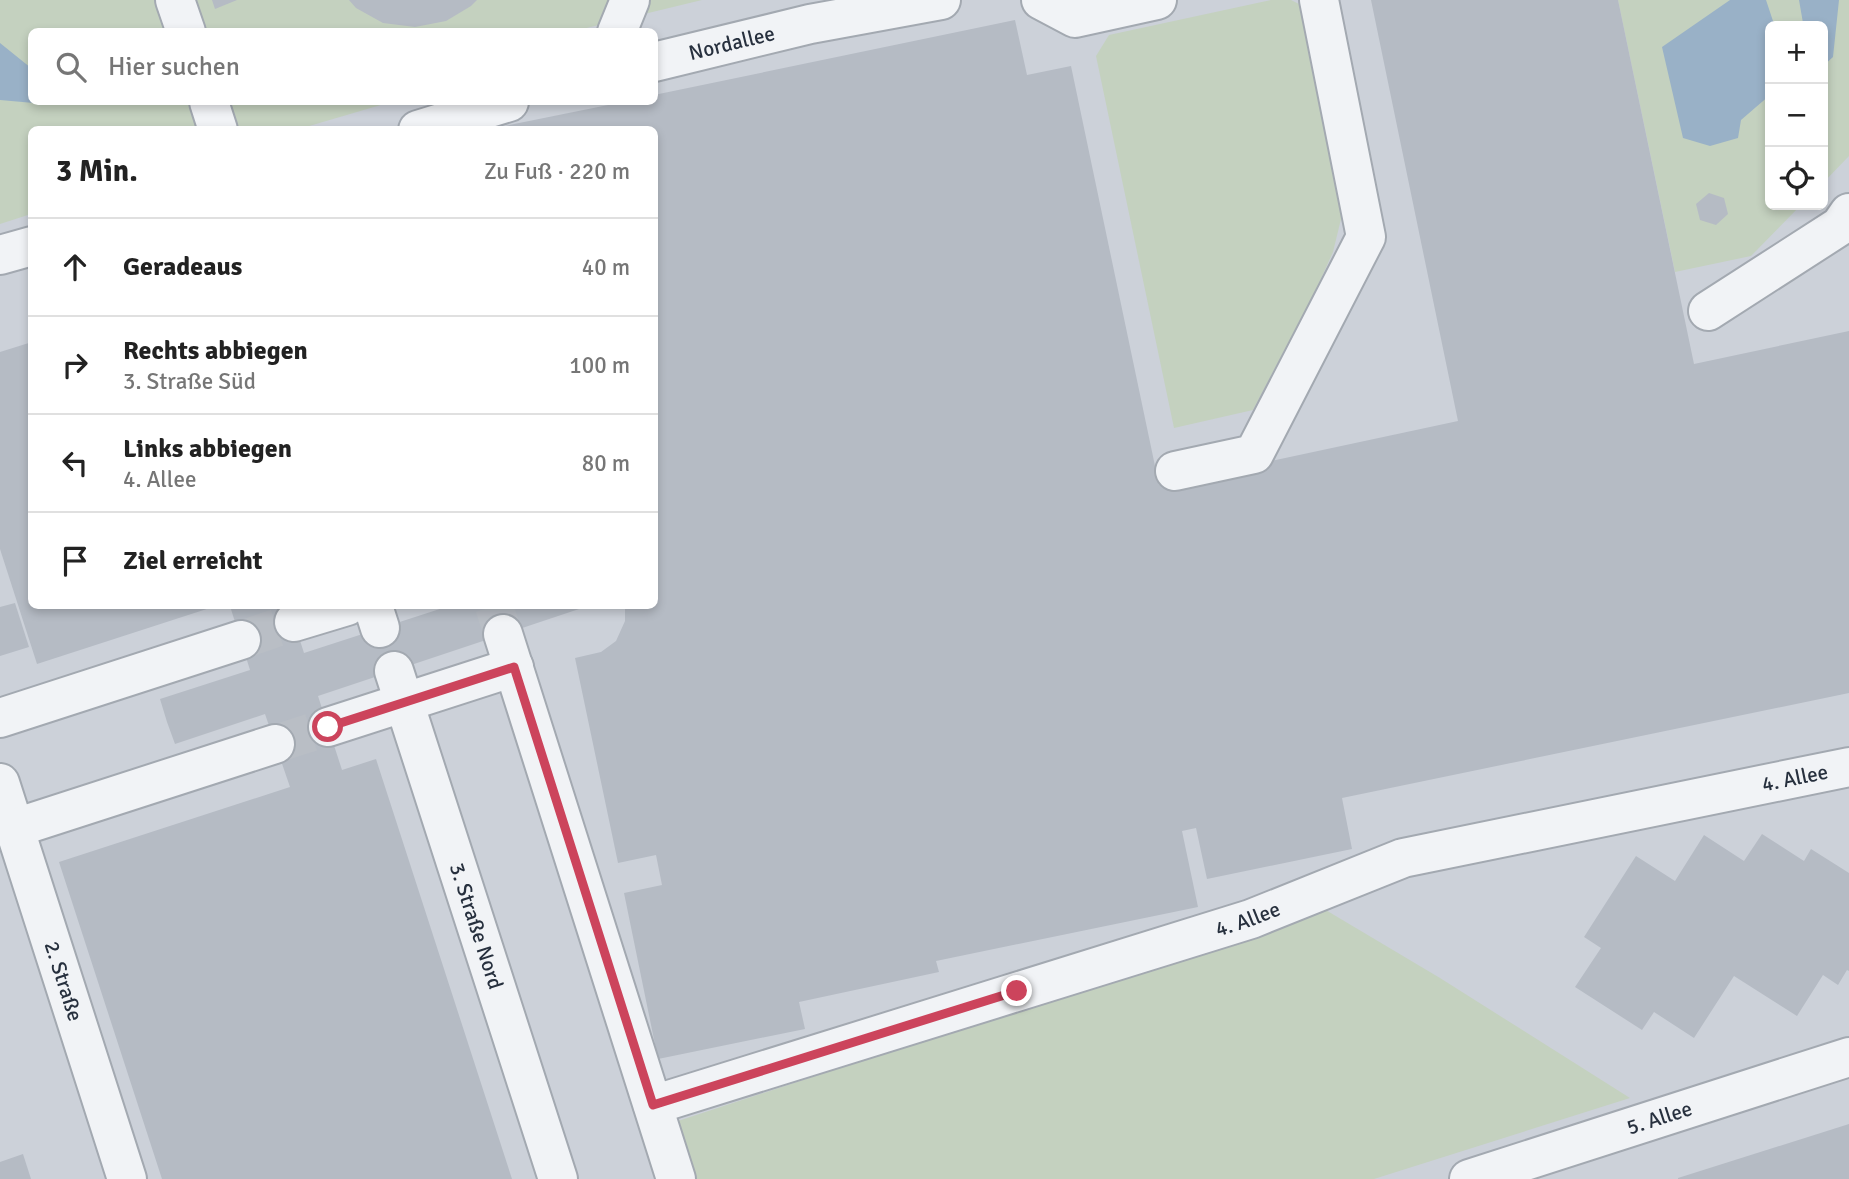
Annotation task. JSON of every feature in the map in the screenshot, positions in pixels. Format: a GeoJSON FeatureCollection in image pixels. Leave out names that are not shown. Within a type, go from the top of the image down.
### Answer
{"type":"FeatureCollection","features":[{"type":"Feature","properties":{"kind":"lane"},"geometry":{"type":"LineString","coordinates":[[175,0],[185,28]]}},
{"type":"Feature","properties":{"kind":"lane"},"geometry":{"type":"LineString","coordinates":[[619,28],[630,0]]}},
{"type":"Feature","properties":{"kind":"lane","name":"Nordallee"},"geometry":{"type":"LineString","coordinates":[[658,61],[816,8],[941,0]]}},
{"type":"Feature","properties":{"kind":"lane"},"geometry":{"type":"LineString","coordinates":[[1041,0],[1072,9],[1157,0]]}},
{"type":"Feature","properties":{"kind":"lane"},"geometry":{"type":"LineString","coordinates":[[1175,471],[1254,454],[1366,237],[1319,0]]}},
{"type":"Feature","properties":{"kind":"lane"},"geometry":{"type":"LineString","coordinates":[[210,105],[217,126]]}},
{"type":"Feature","properties":{"kind":"lane"},"geometry":{"type":"LineString","coordinates":[[431,126],[499,105]]}},
{"type":"Feature","properties":{"kind":"lane"},"geometry":{"type":"LineString","coordinates":[[1708,312],[1840,226],[1849,213]]}},
{"type":"Feature","properties":{"kind":"lane"},"geometry":{"type":"LineString","coordinates":[[0,255],[28,247]]}},
{"type":"Feature","properties":{"kind":"lane"},"geometry":{"type":"LineString","coordinates":[[294,622],[337,609]]}},
{"type":"Feature","properties":{"kind":"lane"},"geometry":{"type":"LineString","coordinates":[[0,718],[241,640]]}},
{"type":"Feature","properties":{"kind":"lane"},"geometry":{"type":"LineString","coordinates":[[328,727],[399,687],[509,651],[676,1179]]}},
{"type":"Feature","properties":{"kind":"lane","name":"3. Straße Nord"},"geometry":{"type":"LineString","coordinates":[[399,687],[558,1179]]}},
{"type":"Feature","properties":{"kind":"lane"},"geometry":{"type":"LineString","coordinates":[[15,828],[275,744]]}},
{"type":"Feature","properties":{"kind":"lane","name":"4. Allee"},"geometry":{"type":"LineString","coordinates":[[653,1105],[1251,919],[1403,858],[1849,767]]}},
{"type":"Feature","properties":{"kind":"lane","name":"2. Straße"},"geometry":{"type":"LineString","coordinates":[[0,783],[127,1179]]}},
{"type":"Feature","properties":{"kind":"lane","name":"5. Allee"},"geometry":{"type":"LineString","coordinates":[[1469,1179],[1849,1057]]}},
{"type":"Feature","properties":{"kind":"shaded area"},"geometry":{"type":"Polygon","coordinates":[[[0,0],[1849,0],[1849,1179],[0,1179],[0,0]]]}},
{"type":"Feature","properties":{"kind":"green space"},"geometry":{"type":"Polygon","coordinates":[[[0,0],[702,0],[586,28],[28,28],[28,105],[381,105],[309,126],[28,126],[28,215],[0,224],[0,0]]]}},
{"type":"Feature","properties":{"kind":"green space"},"geometry":{"type":"Polygon","coordinates":[[[1271,0],[1291,0],[1301,5],[1341,187],[1342,215],[1333,252],[1315,292],[1253,410],[1174,428],[1096,56],[1109,35],[1271,0]]]}},
{"type":"Feature","properties":{"kind":"green space"},"geometry":{"type":"Polygon","coordinates":[[[1618,0],[1849,0],[1849,156],[1828,178],[1828,21],[1765,21],[1765,210],[1796,210],[1751,256],[1675,272],[1618,0]]]}},
{"type":"Feature","properties":{"kind":"green space"},"geometry":{"type":"Polygon","coordinates":[[[1324,909],[1440,978],[1630,1098],[1374,1179],[697,1179],[678,1121],[1324,909]]]}},
{"type":"Feature","properties":{"kind":"water"},"geometry":{"type":"Polygon","coordinates":[[[1730,0],[1766,0],[1773,21],[1765,21],[1765,99],[1741,120],[1738,138],[1710,146],[1683,138],[1662,47],[1730,0]]]}},
{"type":"Feature","properties":{"kind":"water"},"geometry":{"type":"Polygon","coordinates":[[[1799,0],[1839,0],[1833,57],[1828,62],[1828,21],[1803,21],[1799,0]]]}},
{"type":"Feature","properties":{"kind":"water"},"geometry":{"type":"Polygon","coordinates":[[[0,43],[28,66],[28,102],[0,100],[0,43]]]}},
{"type":"Feature","properties":{"kind":"building"},"geometry":{"type":"Polygon","coordinates":[[[212,0],[237,0],[215,9],[212,0]]]}},
{"type":"Feature","properties":{"kind":"building"},"geometry":{"type":"Polygon","coordinates":[[[349,0],[477,0],[446,21],[415,27],[383,23],[356,8],[349,0]]]}},
{"type":"Feature","properties":{"kind":"building"},"geometry":{"type":"Polygon","coordinates":[[[1371,0],[1618,0],[1694,364],[1849,331],[1849,693],[1342,798],[1352,849],[1207,879],[1196,828],[1182,831],[1198,907],[936,961],[939,972],[799,1002],[805,1029],[658,1059],[624,893],[662,885],[656,855],[618,863],[575,658],[601,652],[616,641],[625,621],[625,609],[658,609],[658,126],[505,126],[608,105],[658,105],[658,94],[1015,20],[1027,75],[1071,66],[1159,485],[1458,421],[1371,0]]]}},
{"type":"Feature","properties":{"kind":"building"},"geometry":{"type":"Polygon","coordinates":[[[1709,193],[1724,198],[1728,214],[1716,225],[1700,220],[1696,204],[1709,193]]]}},
{"type":"Feature","properties":{"kind":"building"},"geometry":{"type":"Polygon","coordinates":[[[28,343],[28,609],[207,609],[37,664],[0,549],[0,352],[28,343]]]}},
{"type":"Feature","properties":{"kind":"building"},"geometry":{"type":"Polygon","coordinates":[[[15,603],[29,647],[0,656],[0,607],[15,603]]]}},
{"type":"Feature","properties":{"kind":"building"},"geometry":{"type":"Polygon","coordinates":[[[231,609],[290,609],[304,653],[440,609],[579,609],[318,696],[342,770],[376,759],[512,1179],[162,1179],[59,862],[290,787],[265,714],[175,744],[167,722],[160,699],[250,670],[231,609]]]}},
{"type":"Feature","properties":{"kind":"building"},"geometry":{"type":"Polygon","coordinates":[[[1762,834],[1804,861],[1811,849],[1849,873],[1849,971],[1847,970],[1838,985],[1823,975],[1797,1016],[1734,976],[1694,1038],[1654,1012],[1642,1030],[1575,987],[1601,948],[1584,937],[1636,856],[1675,881],[1704,835],[1744,861],[1762,834]]]}},
{"type":"Feature","properties":{"kind":"building"},"geometry":{"type":"Polygon","coordinates":[[[1849,1124],[1849,1179],[1678,1179],[1678,1178],[1849,1124]]]}},
{"type":"Feature","properties":{"kind":"building"},"geometry":{"type":"Polygon","coordinates":[[[23,1154],[31,1179],[0,1179],[0,1162],[23,1154]]]}},
{"type":"Feature","properties":{"kind":"tunnel"},"geometry":{"type":"LineString","coordinates":[[495,609],[503,634]]}},
{"type":"Feature","properties":{"kind":"tunnel"},"geometry":{"type":"LineString","coordinates":[[241,640],[294,622]]}},
{"type":"Feature","properties":{"kind":"tunnel"},"geometry":{"type":"LineString","coordinates":[[275,744],[328,727]]}},
{"type":"Feature","properties":{"kind":"route"},"geometry":{"type":"LineString","coordinates":[[328,727],[514,667],[653,1105],[1017,991]]}}]}
